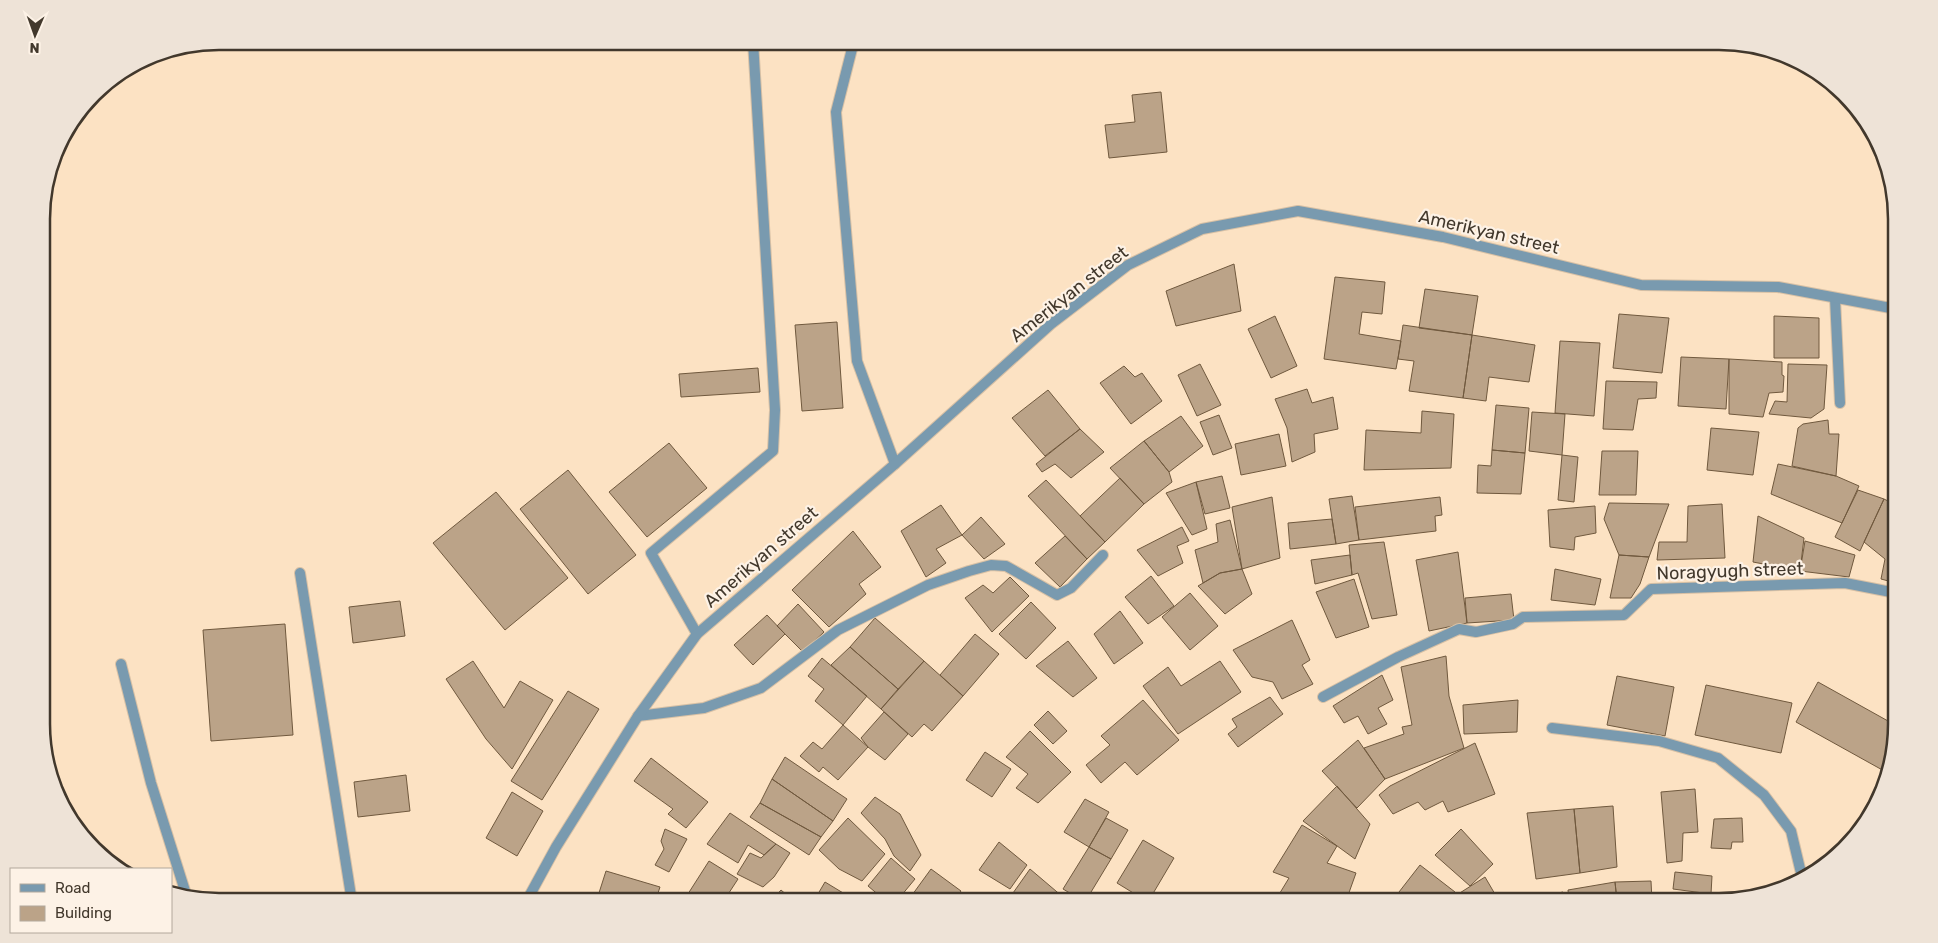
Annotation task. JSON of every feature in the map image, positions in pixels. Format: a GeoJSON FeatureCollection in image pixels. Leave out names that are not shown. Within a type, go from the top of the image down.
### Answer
{"type":"FeatureCollection","features":[{"type":"Feature","properties":{"kind":"street"},"geometry":{"type":"LineString","coordinates":[[697,634],[651,553],[774,451],[775,410],[754,50]]}},
{"type":"Feature","properties":{"kind":"street"},"geometry":{"type":"LineString","coordinates":[[852,50],[836,112],[857,361],[895,464]]}},
{"type":"Feature","properties":{"kind":"street","name":"Amerikyan street"},"geometry":{"type":"LineString","coordinates":[[531,893],[556,847],[638,716],[697,634],[895,464],[1051,324],[1128,265],[1202,229],[1298,211],[1443,237],[1641,285],[1778,287],[1888,308]]}},
{"type":"Feature","properties":{"kind":"street"},"geometry":{"type":"LineString","coordinates":[[1835,298],[1840,404]]}},
{"type":"Feature","properties":{"kind":"street"},"geometry":{"type":"LineString","coordinates":[[638,716],[704,708],[761,688],[838,630],[928,585],[991,565],[1006,566],[1057,595],[1071,588],[1103,555]]}},
{"type":"Feature","properties":{"kind":"street"},"geometry":{"type":"LineString","coordinates":[[300,573],[351,893]]}},
{"type":"Feature","properties":{"kind":"street","name":"Noragyugh street"},"geometry":{"type":"LineString","coordinates":[[1323,697],[1398,657],[1459,629],[1476,632],[1513,624],[1523,617],[1624,615],[1651,589],[1845,583],[1888,591]]}},
{"type":"Feature","properties":{"kind":"street"},"geometry":{"type":"LineString","coordinates":[[121,664],[151,783],[185,890]]}},
{"type":"Feature","properties":{"kind":"street"},"geometry":{"type":"LineString","coordinates":[[1552,728],[1659,741],[1718,758],[1764,795],[1790,831],[1801,872]]}},
{"type":"Feature","properties":{"kind":"building"},"geometry":{"type":"Polygon","coordinates":[[[1161,92],[1167,152],[1109,158],[1105,125],[1135,122],[1132,95],[1161,92]]]}},
{"type":"Feature","properties":{"kind":"building"},"geometry":{"type":"Polygon","coordinates":[[[1234,264],[1241,311],[1176,326],[1166,291],[1234,264]]]}},
{"type":"Feature","properties":{"kind":"building"},"geometry":{"type":"Polygon","coordinates":[[[1335,277],[1385,282],[1382,314],[1362,312],[1359,334],[1401,341],[1396,369],[1324,359],[1335,277]]]}},
{"type":"Feature","properties":{"kind":"building"},"geometry":{"type":"Polygon","coordinates":[[[1425,289],[1478,296],[1472,335],[1419,328],[1425,289]]]}},
{"type":"Feature","properties":{"kind":"building"},"geometry":{"type":"Polygon","coordinates":[[[1619,314],[1669,318],[1662,373],[1613,368],[1619,314]]]}},
{"type":"Feature","properties":{"kind":"building"},"geometry":{"type":"Polygon","coordinates":[[[1275,316],[1297,366],[1271,378],[1248,329],[1275,316]]]}},
{"type":"Feature","properties":{"kind":"building"},"geometry":{"type":"Polygon","coordinates":[[[1774,316],[1819,318],[1819,358],[1774,358],[1774,316]]]}},
{"type":"Feature","properties":{"kind":"building"},"geometry":{"type":"Polygon","coordinates":[[[837,322],[843,408],[802,411],[795,325],[837,322]]]}},
{"type":"Feature","properties":{"kind":"building"},"geometry":{"type":"Polygon","coordinates":[[[1403,325],[1472,335],[1463,398],[1409,391],[1414,361],[1398,359],[1403,325]]]}},
{"type":"Feature","properties":{"kind":"building"},"geometry":{"type":"Polygon","coordinates":[[[1472,335],[1535,345],[1529,382],[1489,377],[1486,401],[1463,398],[1472,335]]]}},
{"type":"Feature","properties":{"kind":"building"},"geometry":{"type":"Polygon","coordinates":[[[1560,341],[1600,343],[1594,416],[1555,413],[1560,341]]]}},
{"type":"Feature","properties":{"kind":"building"},"geometry":{"type":"Polygon","coordinates":[[[1681,357],[1729,359],[1726,409],[1678,406],[1681,357]]]}},
{"type":"Feature","properties":{"kind":"building"},"geometry":{"type":"Polygon","coordinates":[[[1729,359],[1782,362],[1782,375],[1784,376],[1783,392],[1769,393],[1763,417],[1729,414],[1729,359]]]}},
{"type":"Feature","properties":{"kind":"building"},"geometry":{"type":"Polygon","coordinates":[[[1200,364],[1221,405],[1197,416],[1178,375],[1200,364]]]}},
{"type":"Feature","properties":{"kind":"building"},"geometry":{"type":"Polygon","coordinates":[[[1788,364],[1827,365],[1824,409],[1811,418],[1769,414],[1775,401],[1787,402],[1788,364]]]}},
{"type":"Feature","properties":{"kind":"building"},"geometry":{"type":"Polygon","coordinates":[[[1124,366],[1135,377],[1142,373],[1162,401],[1131,424],[1100,383],[1124,366]]]}},
{"type":"Feature","properties":{"kind":"building"},"geometry":{"type":"Polygon","coordinates":[[[758,368],[760,392],[681,397],[679,374],[758,368]]]}},
{"type":"Feature","properties":{"kind":"building"},"geometry":{"type":"Polygon","coordinates":[[[1606,381],[1657,382],[1656,398],[1638,399],[1633,430],[1603,429],[1606,381]]]}},
{"type":"Feature","properties":{"kind":"building"},"geometry":{"type":"Polygon","coordinates":[[[1307,389],[1312,403],[1333,397],[1338,429],[1314,434],[1315,452],[1292,462],[1287,428],[1275,399],[1307,389]]]}},
{"type":"Feature","properties":{"kind":"building"},"geometry":{"type":"Polygon","coordinates":[[[1048,390],[1080,429],[1045,456],[1012,418],[1048,390]]]}},
{"type":"Feature","properties":{"kind":"building"},"geometry":{"type":"Polygon","coordinates":[[[1496,405],[1529,408],[1525,453],[1492,450],[1496,405]]]}},
{"type":"Feature","properties":{"kind":"building"},"geometry":{"type":"Polygon","coordinates":[[[1422,411],[1454,414],[1451,468],[1364,470],[1366,430],[1421,433],[1422,411]]]}},
{"type":"Feature","properties":{"kind":"building"},"geometry":{"type":"Polygon","coordinates":[[[1532,412],[1565,414],[1562,455],[1529,451],[1532,412]]]}},
{"type":"Feature","properties":{"kind":"building"},"geometry":{"type":"Polygon","coordinates":[[[1219,415],[1232,448],[1213,455],[1200,422],[1219,415]]]}},
{"type":"Feature","properties":{"kind":"building"},"geometry":{"type":"Polygon","coordinates":[[[1181,416],[1203,446],[1169,472],[1144,441],[1181,416]]]}},
{"type":"Feature","properties":{"kind":"building"},"geometry":{"type":"Polygon","coordinates":[[[1828,420],[1829,434],[1839,434],[1836,476],[1792,466],[1798,428],[1803,424],[1828,420]]]}},
{"type":"Feature","properties":{"kind":"building"},"geometry":{"type":"Polygon","coordinates":[[[1711,428],[1759,432],[1753,475],[1707,470],[1711,428]]]}},
{"type":"Feature","properties":{"kind":"building"},"geometry":{"type":"Polygon","coordinates":[[[1080,429],[1104,452],[1071,478],[1055,464],[1042,472],[1036,464],[1080,429]]]}},
{"type":"Feature","properties":{"kind":"building"},"geometry":{"type":"Polygon","coordinates":[[[1279,434],[1286,466],[1241,475],[1235,444],[1279,434]]]}},
{"type":"Feature","properties":{"kind":"building"},"geometry":{"type":"Polygon","coordinates":[[[1144,441],[1169,472],[1172,482],[1144,504],[1110,468],[1144,441]]]}},
{"type":"Feature","properties":{"kind":"building"},"geometry":{"type":"Polygon","coordinates":[[[669,443],[707,488],[647,537],[609,492],[669,443]]]}},
{"type":"Feature","properties":{"kind":"building"},"geometry":{"type":"Polygon","coordinates":[[[1492,450],[1525,453],[1521,494],[1477,493],[1478,465],[1491,466],[1492,450]]]}},
{"type":"Feature","properties":{"kind":"building"},"geometry":{"type":"Polygon","coordinates":[[[1602,451],[1638,451],[1636,495],[1599,495],[1602,451]]]}},
{"type":"Feature","properties":{"kind":"building"},"geometry":{"type":"Polygon","coordinates":[[[1562,455],[1578,457],[1574,502],[1558,500],[1562,455]]]}},
{"type":"Feature","properties":{"kind":"building"},"geometry":{"type":"Polygon","coordinates":[[[1778,464],[1836,476],[1859,486],[1842,523],[1771,494],[1778,464]]]}},
{"type":"Feature","properties":{"kind":"building"},"geometry":{"type":"Polygon","coordinates":[[[568,470],[636,555],[588,594],[520,509],[568,470]]]}},
{"type":"Feature","properties":{"kind":"building"},"geometry":{"type":"Polygon","coordinates":[[[1222,476],[1230,508],[1205,514],[1196,482],[1222,476]]]}},
{"type":"Feature","properties":{"kind":"building"},"geometry":{"type":"Polygon","coordinates":[[[1120,478],[1144,504],[1105,542],[1080,516],[1120,478]]]}},
{"type":"Feature","properties":{"kind":"building"},"geometry":{"type":"Polygon","coordinates":[[[1046,480],[1105,542],[1087,559],[1028,496],[1046,480]]]}},
{"type":"Feature","properties":{"kind":"building"},"geometry":{"type":"Polygon","coordinates":[[[1196,482],[1207,529],[1192,535],[1166,493],[1196,482]]]}},
{"type":"Feature","properties":{"kind":"building"},"geometry":{"type":"Polygon","coordinates":[[[1858,490],[1884,499],[1860,551],[1835,537],[1858,490]]]}},
{"type":"Feature","properties":{"kind":"building"},"geometry":{"type":"Polygon","coordinates":[[[496,492],[568,578],[505,630],[433,543],[496,492]]]}},
{"type":"Feature","properties":{"kind":"building"},"geometry":{"type":"Polygon","coordinates":[[[1352,496],[1359,540],[1336,544],[1329,499],[1352,496]]]}},
{"type":"Feature","properties":{"kind":"building"},"geometry":{"type":"Polygon","coordinates":[[[1272,497],[1280,558],[1242,569],[1232,507],[1272,497]]]}},
{"type":"Feature","properties":{"kind":"building"},"geometry":{"type":"Polygon","coordinates":[[[1440,497],[1442,515],[1435,516],[1436,531],[1359,540],[1355,507],[1440,497]]]}},
{"type":"Feature","properties":{"kind":"building"},"geometry":{"type":"Polygon","coordinates":[[[1884,499],[1888,501],[1888,581],[1881,579],[1885,559],[1864,542],[1884,499]]]}},
{"type":"Feature","properties":{"kind":"building"},"geometry":{"type":"Polygon","coordinates":[[[1609,503],[1669,504],[1649,557],[1619,555],[1604,519],[1609,503]]]}},
{"type":"Feature","properties":{"kind":"building"},"geometry":{"type":"Polygon","coordinates":[[[1722,504],[1725,558],[1657,560],[1659,542],[1687,542],[1688,506],[1722,504]]]}},
{"type":"Feature","properties":{"kind":"building"},"geometry":{"type":"Polygon","coordinates":[[[941,505],[962,535],[936,549],[946,563],[926,577],[901,531],[941,505]]]}},
{"type":"Feature","properties":{"kind":"building"},"geometry":{"type":"Polygon","coordinates":[[[1595,506],[1596,533],[1575,537],[1574,550],[1550,547],[1548,510],[1595,506]]]}},
{"type":"Feature","properties":{"kind":"building"},"geometry":{"type":"Polygon","coordinates":[[[1758,516],[1804,538],[1800,571],[1753,562],[1758,516]]]}},
{"type":"Feature","properties":{"kind":"building"},"geometry":{"type":"Polygon","coordinates":[[[981,517],[1005,544],[984,559],[962,535],[981,517]]]}},
{"type":"Feature","properties":{"kind":"building"},"geometry":{"type":"Polygon","coordinates":[[[1332,519],[1336,544],[1290,549],[1288,523],[1332,519]]]}},
{"type":"Feature","properties":{"kind":"building"},"geometry":{"type":"Polygon","coordinates":[[[1230,520],[1242,569],[1220,573],[1203,583],[1195,550],[1218,542],[1216,524],[1230,520]]]}},
{"type":"Feature","properties":{"kind":"building"},"geometry":{"type":"Polygon","coordinates":[[[1182,527],[1189,541],[1177,546],[1183,563],[1158,576],[1137,550],[1182,527]]]}},
{"type":"Feature","properties":{"kind":"building"},"geometry":{"type":"Polygon","coordinates":[[[853,531],[881,567],[859,584],[866,594],[829,627],[792,590],[853,531]]]}},
{"type":"Feature","properties":{"kind":"building"},"geometry":{"type":"Polygon","coordinates":[[[1065,536],[1087,559],[1060,587],[1035,563],[1065,536]]]}},
{"type":"Feature","properties":{"kind":"building"},"geometry":{"type":"Polygon","coordinates":[[[1805,541],[1855,555],[1849,577],[1800,571],[1805,541]]]}},
{"type":"Feature","properties":{"kind":"building"},"geometry":{"type":"Polygon","coordinates":[[[1384,542],[1397,615],[1372,619],[1358,573],[1352,575],[1349,545],[1384,542]]]}},
{"type":"Feature","properties":{"kind":"building"},"geometry":{"type":"Polygon","coordinates":[[[1458,552],[1467,623],[1429,631],[1416,560],[1458,552]]]}},
{"type":"Feature","properties":{"kind":"building"},"geometry":{"type":"Polygon","coordinates":[[[1350,555],[1352,575],[1315,584],[1311,560],[1350,555]]]}},
{"type":"Feature","properties":{"kind":"building"},"geometry":{"type":"Polygon","coordinates":[[[1619,555],[1649,557],[1640,584],[1631,598],[1610,598],[1619,555]]]}},
{"type":"Feature","properties":{"kind":"building"},"geometry":{"type":"Polygon","coordinates":[[[1242,569],[1252,594],[1225,614],[1198,586],[1220,573],[1242,569]]]}},
{"type":"Feature","properties":{"kind":"building"},"geometry":{"type":"Polygon","coordinates":[[[1555,569],[1601,579],[1595,605],[1551,600],[1555,569]]]}},
{"type":"Feature","properties":{"kind":"building"},"geometry":{"type":"Polygon","coordinates":[[[1151,576],[1174,606],[1148,624],[1125,597],[1151,576]]]}},
{"type":"Feature","properties":{"kind":"building"},"geometry":{"type":"Polygon","coordinates":[[[1010,577],[1029,596],[992,632],[965,598],[983,585],[993,593],[1010,577]]]}},
{"type":"Feature","properties":{"kind":"building"},"geometry":{"type":"Polygon","coordinates":[[[1354,579],[1369,627],[1336,638],[1316,592],[1354,579]]]}},
{"type":"Feature","properties":{"kind":"building"},"geometry":{"type":"Polygon","coordinates":[[[1190,593],[1218,626],[1190,650],[1162,617],[1190,593]]]}},
{"type":"Feature","properties":{"kind":"building"},"geometry":{"type":"Polygon","coordinates":[[[1511,594],[1514,620],[1467,623],[1465,598],[1511,594]]]}},
{"type":"Feature","properties":{"kind":"building"},"geometry":{"type":"Polygon","coordinates":[[[400,601],[405,636],[353,643],[349,607],[400,601]]]}},
{"type":"Feature","properties":{"kind":"building"},"geometry":{"type":"Polygon","coordinates":[[[1031,602],[1056,628],[1026,659],[999,634],[1031,602]]]}},
{"type":"Feature","properties":{"kind":"building"},"geometry":{"type":"Polygon","coordinates":[[[798,604],[824,632],[803,652],[777,626],[798,604]]]}},
{"type":"Feature","properties":{"kind":"building"},"geometry":{"type":"Polygon","coordinates":[[[1120,611],[1143,643],[1114,664],[1094,634],[1120,611]]]}},
{"type":"Feature","properties":{"kind":"building"},"geometry":{"type":"Polygon","coordinates":[[[767,615],[785,634],[753,665],[734,645],[767,615]]]}},
{"type":"Feature","properties":{"kind":"building"},"geometry":{"type":"Polygon","coordinates":[[[875,618],[924,661],[898,689],[850,647],[875,618]]]}},
{"type":"Feature","properties":{"kind":"building"},"geometry":{"type":"Polygon","coordinates":[[[1292,620],[1310,660],[1302,665],[1313,684],[1282,699],[1273,682],[1252,677],[1233,650],[1292,620]]]}},
{"type":"Feature","properties":{"kind":"building"},"geometry":{"type":"Polygon","coordinates":[[[285,624],[293,735],[211,741],[203,630],[285,624]]]}},
{"type":"Feature","properties":{"kind":"building"},"geometry":{"type":"Polygon","coordinates":[[[975,634],[999,654],[963,696],[940,675],[975,634]]]}},
{"type":"Feature","properties":{"kind":"building"},"geometry":{"type":"Polygon","coordinates":[[[1068,641],[1097,678],[1073,697],[1036,666],[1068,641]]]}},
{"type":"Feature","properties":{"kind":"building"},"geometry":{"type":"Polygon","coordinates":[[[850,647],[898,689],[881,709],[831,665],[850,647]]]}},
{"type":"Feature","properties":{"kind":"building"},"geometry":{"type":"Polygon","coordinates":[[[1446,656],[1449,696],[1464,748],[1385,779],[1364,748],[1404,734],[1402,727],[1412,725],[1401,667],[1446,656]]]}},
{"type":"Feature","properties":{"kind":"building"},"geometry":{"type":"Polygon","coordinates":[[[822,658],[867,696],[843,725],[815,701],[824,689],[808,676],[822,658]]]}},
{"type":"Feature","properties":{"kind":"building"},"geometry":{"type":"Polygon","coordinates":[[[473,661],[504,708],[520,681],[553,700],[512,769],[486,739],[446,679],[473,661]]]}},
{"type":"Feature","properties":{"kind":"building"},"geometry":{"type":"Polygon","coordinates":[[[924,661],[963,696],[932,731],[924,724],[912,737],[881,709],[924,661]]]}},
{"type":"Feature","properties":{"kind":"building"},"geometry":{"type":"Polygon","coordinates":[[[1220,661],[1241,692],[1178,734],[1143,686],[1168,667],[1181,686],[1220,661]]]}},
{"type":"Feature","properties":{"kind":"building"},"geometry":{"type":"Polygon","coordinates":[[[1382,675],[1393,700],[1378,708],[1387,724],[1368,734],[1358,716],[1344,723],[1333,706],[1382,675]]]}},
{"type":"Feature","properties":{"kind":"building"},"geometry":{"type":"Polygon","coordinates":[[[1617,676],[1674,687],[1665,736],[1607,725],[1617,676]]]}},
{"type":"Feature","properties":{"kind":"building"},"geometry":{"type":"Polygon","coordinates":[[[1818,682],[1888,721],[1887,746],[1882,770],[1796,722],[1818,682]]]}},
{"type":"Feature","properties":{"kind":"building"},"geometry":{"type":"Polygon","coordinates":[[[1706,685],[1792,703],[1781,753],[1695,735],[1706,685]]]}},
{"type":"Feature","properties":{"kind":"building"},"geometry":{"type":"Polygon","coordinates":[[[568,691],[599,709],[542,800],[511,781],[568,691]]]}},
{"type":"Feature","properties":{"kind":"building"},"geometry":{"type":"Polygon","coordinates":[[[1270,697],[1283,714],[1238,747],[1228,734],[1237,727],[1232,719],[1270,697]]]}},
{"type":"Feature","properties":{"kind":"building"},"geometry":{"type":"Polygon","coordinates":[[[1143,700],[1179,740],[1137,775],[1125,762],[1101,783],[1086,765],[1110,745],[1101,736],[1143,700]]]}},
{"type":"Feature","properties":{"kind":"building"},"geometry":{"type":"Polygon","coordinates":[[[1518,700],[1517,732],[1464,734],[1463,705],[1518,700]]]}},
{"type":"Feature","properties":{"kind":"building"},"geometry":{"type":"Polygon","coordinates":[[[1048,711],[1067,731],[1053,744],[1034,725],[1048,711]]]}},
{"type":"Feature","properties":{"kind":"building"},"geometry":{"type":"Polygon","coordinates":[[[884,712],[908,734],[885,760],[868,747],[861,738],[884,712]]]}},
{"type":"Feature","properties":{"kind":"building"},"geometry":{"type":"Polygon","coordinates":[[[843,725],[868,747],[838,780],[823,767],[819,772],[800,756],[813,742],[822,749],[843,725]]]}},
{"type":"Feature","properties":{"kind":"building"},"geometry":{"type":"Polygon","coordinates":[[[1030,731],[1071,772],[1038,803],[1016,788],[1028,774],[1006,757],[1030,731]]]}},
{"type":"Feature","properties":{"kind":"building"},"geometry":{"type":"Polygon","coordinates":[[[1358,740],[1385,779],[1357,808],[1322,771],[1358,740]]]}},
{"type":"Feature","properties":{"kind":"building"},"geometry":{"type":"Polygon","coordinates":[[[1475,743],[1495,794],[1448,812],[1443,801],[1425,810],[1418,802],[1393,814],[1379,795],[1390,786],[1475,743]]]}},
{"type":"Feature","properties":{"kind":"building"},"geometry":{"type":"Polygon","coordinates":[[[985,752],[1011,769],[992,797],[966,780],[985,752]]]}},
{"type":"Feature","properties":{"kind":"building"},"geometry":{"type":"Polygon","coordinates":[[[785,757],[847,799],[833,821],[772,779],[785,757]]]}},
{"type":"Feature","properties":{"kind":"building"},"geometry":{"type":"Polygon","coordinates":[[[651,758],[708,802],[686,828],[668,814],[673,809],[634,781],[651,758]]]}},
{"type":"Feature","properties":{"kind":"building"},"geometry":{"type":"Polygon","coordinates":[[[406,775],[410,811],[358,817],[354,782],[406,775]]]}},
{"type":"Feature","properties":{"kind":"building"},"geometry":{"type":"Polygon","coordinates":[[[772,779],[833,821],[821,837],[760,803],[772,779]]]}},
{"type":"Feature","properties":{"kind":"building"},"geometry":{"type":"Polygon","coordinates":[[[1337,786],[1370,824],[1355,859],[1303,821],[1337,786]]]}},
{"type":"Feature","properties":{"kind":"building"},"geometry":{"type":"Polygon","coordinates":[[[1695,789],[1698,832],[1683,833],[1682,861],[1667,863],[1661,792],[1695,789]]]}},
{"type":"Feature","properties":{"kind":"building"},"geometry":{"type":"Polygon","coordinates":[[[512,792],[543,811],[517,856],[486,838],[512,792]]]}},
{"type":"Feature","properties":{"kind":"building"},"geometry":{"type":"Polygon","coordinates":[[[875,797],[900,814],[921,855],[910,871],[894,856],[885,839],[861,813],[875,797]]]}},
{"type":"Feature","properties":{"kind":"building"},"geometry":{"type":"Polygon","coordinates":[[[1085,799],[1109,812],[1089,847],[1064,832],[1085,799]]]}},
{"type":"Feature","properties":{"kind":"building"},"geometry":{"type":"Polygon","coordinates":[[[760,803],[821,837],[809,855],[750,817],[760,803]]]}},
{"type":"Feature","properties":{"kind":"building"},"geometry":{"type":"Polygon","coordinates":[[[1613,806],[1617,867],[1580,873],[1574,809],[1613,806]]]}},
{"type":"Feature","properties":{"kind":"building"},"geometry":{"type":"Polygon","coordinates":[[[1574,809],[1580,873],[1536,879],[1527,813],[1574,809]]]}},
{"type":"Feature","properties":{"kind":"building"},"geometry":{"type":"Polygon","coordinates":[[[730,813],[776,844],[764,855],[748,845],[738,863],[707,844],[730,813]]]}},
{"type":"Feature","properties":{"kind":"building"},"geometry":{"type":"Polygon","coordinates":[[[848,818],[885,854],[862,881],[839,869],[819,850],[848,818]]]}},
{"type":"Feature","properties":{"kind":"building"},"geometry":{"type":"Polygon","coordinates":[[[1106,818],[1128,830],[1111,859],[1089,847],[1106,818]]]}},
{"type":"Feature","properties":{"kind":"building"},"geometry":{"type":"Polygon","coordinates":[[[1742,818],[1743,842],[1732,842],[1731,849],[1711,848],[1714,819],[1742,818]]]}},
{"type":"Feature","properties":{"kind":"building"},"geometry":{"type":"Polygon","coordinates":[[[1302,825],[1337,846],[1327,863],[1356,873],[1349,893],[1280,893],[1289,878],[1273,872],[1302,825]]]}},
{"type":"Feature","properties":{"kind":"building"},"geometry":{"type":"Polygon","coordinates":[[[665,829],[687,839],[669,872],[655,865],[664,849],[661,841],[665,829]]]}},
{"type":"Feature","properties":{"kind":"building"},"geometry":{"type":"Polygon","coordinates":[[[1461,829],[1493,864],[1470,886],[1435,855],[1461,829]]]}},
{"type":"Feature","properties":{"kind":"building"},"geometry":{"type":"Polygon","coordinates":[[[1143,840],[1174,858],[1153,893],[1133,893],[1117,883],[1143,840]]]}},
{"type":"Feature","properties":{"kind":"building"},"geometry":{"type":"Polygon","coordinates":[[[999,842],[1027,865],[1010,889],[979,870],[999,842]]]}},
{"type":"Feature","properties":{"kind":"building"},"geometry":{"type":"Polygon","coordinates":[[[776,844],[790,853],[774,877],[763,887],[737,874],[750,853],[761,858],[776,844]]]}},
{"type":"Feature","properties":{"kind":"building"},"geometry":{"type":"Polygon","coordinates":[[[1089,847],[1111,859],[1090,893],[1070,893],[1063,889],[1089,847]]]}},
{"type":"Feature","properties":{"kind":"building"},"geometry":{"type":"Polygon","coordinates":[[[891,858],[915,879],[903,893],[876,893],[868,886],[891,858]]]}},
{"type":"Feature","properties":{"kind":"building"},"geometry":{"type":"Polygon","coordinates":[[[709,861],[738,879],[729,893],[689,893],[709,861]]]}},
{"type":"Feature","properties":{"kind":"building"},"geometry":{"type":"Polygon","coordinates":[[[1420,865],[1455,892],[1454,893],[1398,893],[1420,865]]]}},
{"type":"Feature","properties":{"kind":"building"},"geometry":{"type":"Polygon","coordinates":[[[931,869],[961,891],[960,893],[914,893],[931,869]]]}},
{"type":"Feature","properties":{"kind":"building"},"geometry":{"type":"Polygon","coordinates":[[[1030,869],[1058,893],[1013,893],[1030,869]]]}},
{"type":"Feature","properties":{"kind":"building"},"geometry":{"type":"Polygon","coordinates":[[[606,871],[660,887],[658,893],[599,893],[606,871]]]}},
{"type":"Feature","properties":{"kind":"building"},"geometry":{"type":"Polygon","coordinates":[[[1675,872],[1712,876],[1711,893],[1673,889],[1675,872]]]}},
{"type":"Feature","properties":{"kind":"building"},"geometry":{"type":"Polygon","coordinates":[[[1485,877],[1494,893],[1460,893],[1485,877]]]}},
{"type":"Feature","properties":{"kind":"building"},"geometry":{"type":"Polygon","coordinates":[[[1651,881],[1652,893],[1616,893],[1615,882],[1651,881]]]}},
{"type":"Feature","properties":{"kind":"building"},"geometry":{"type":"Polygon","coordinates":[[[825,882],[843,893],[819,893],[825,882]]]}},
{"type":"Feature","properties":{"kind":"building"},"geometry":{"type":"Polygon","coordinates":[[[1615,882],[1616,893],[1568,893],[1568,890],[1615,882]]]}}]}
